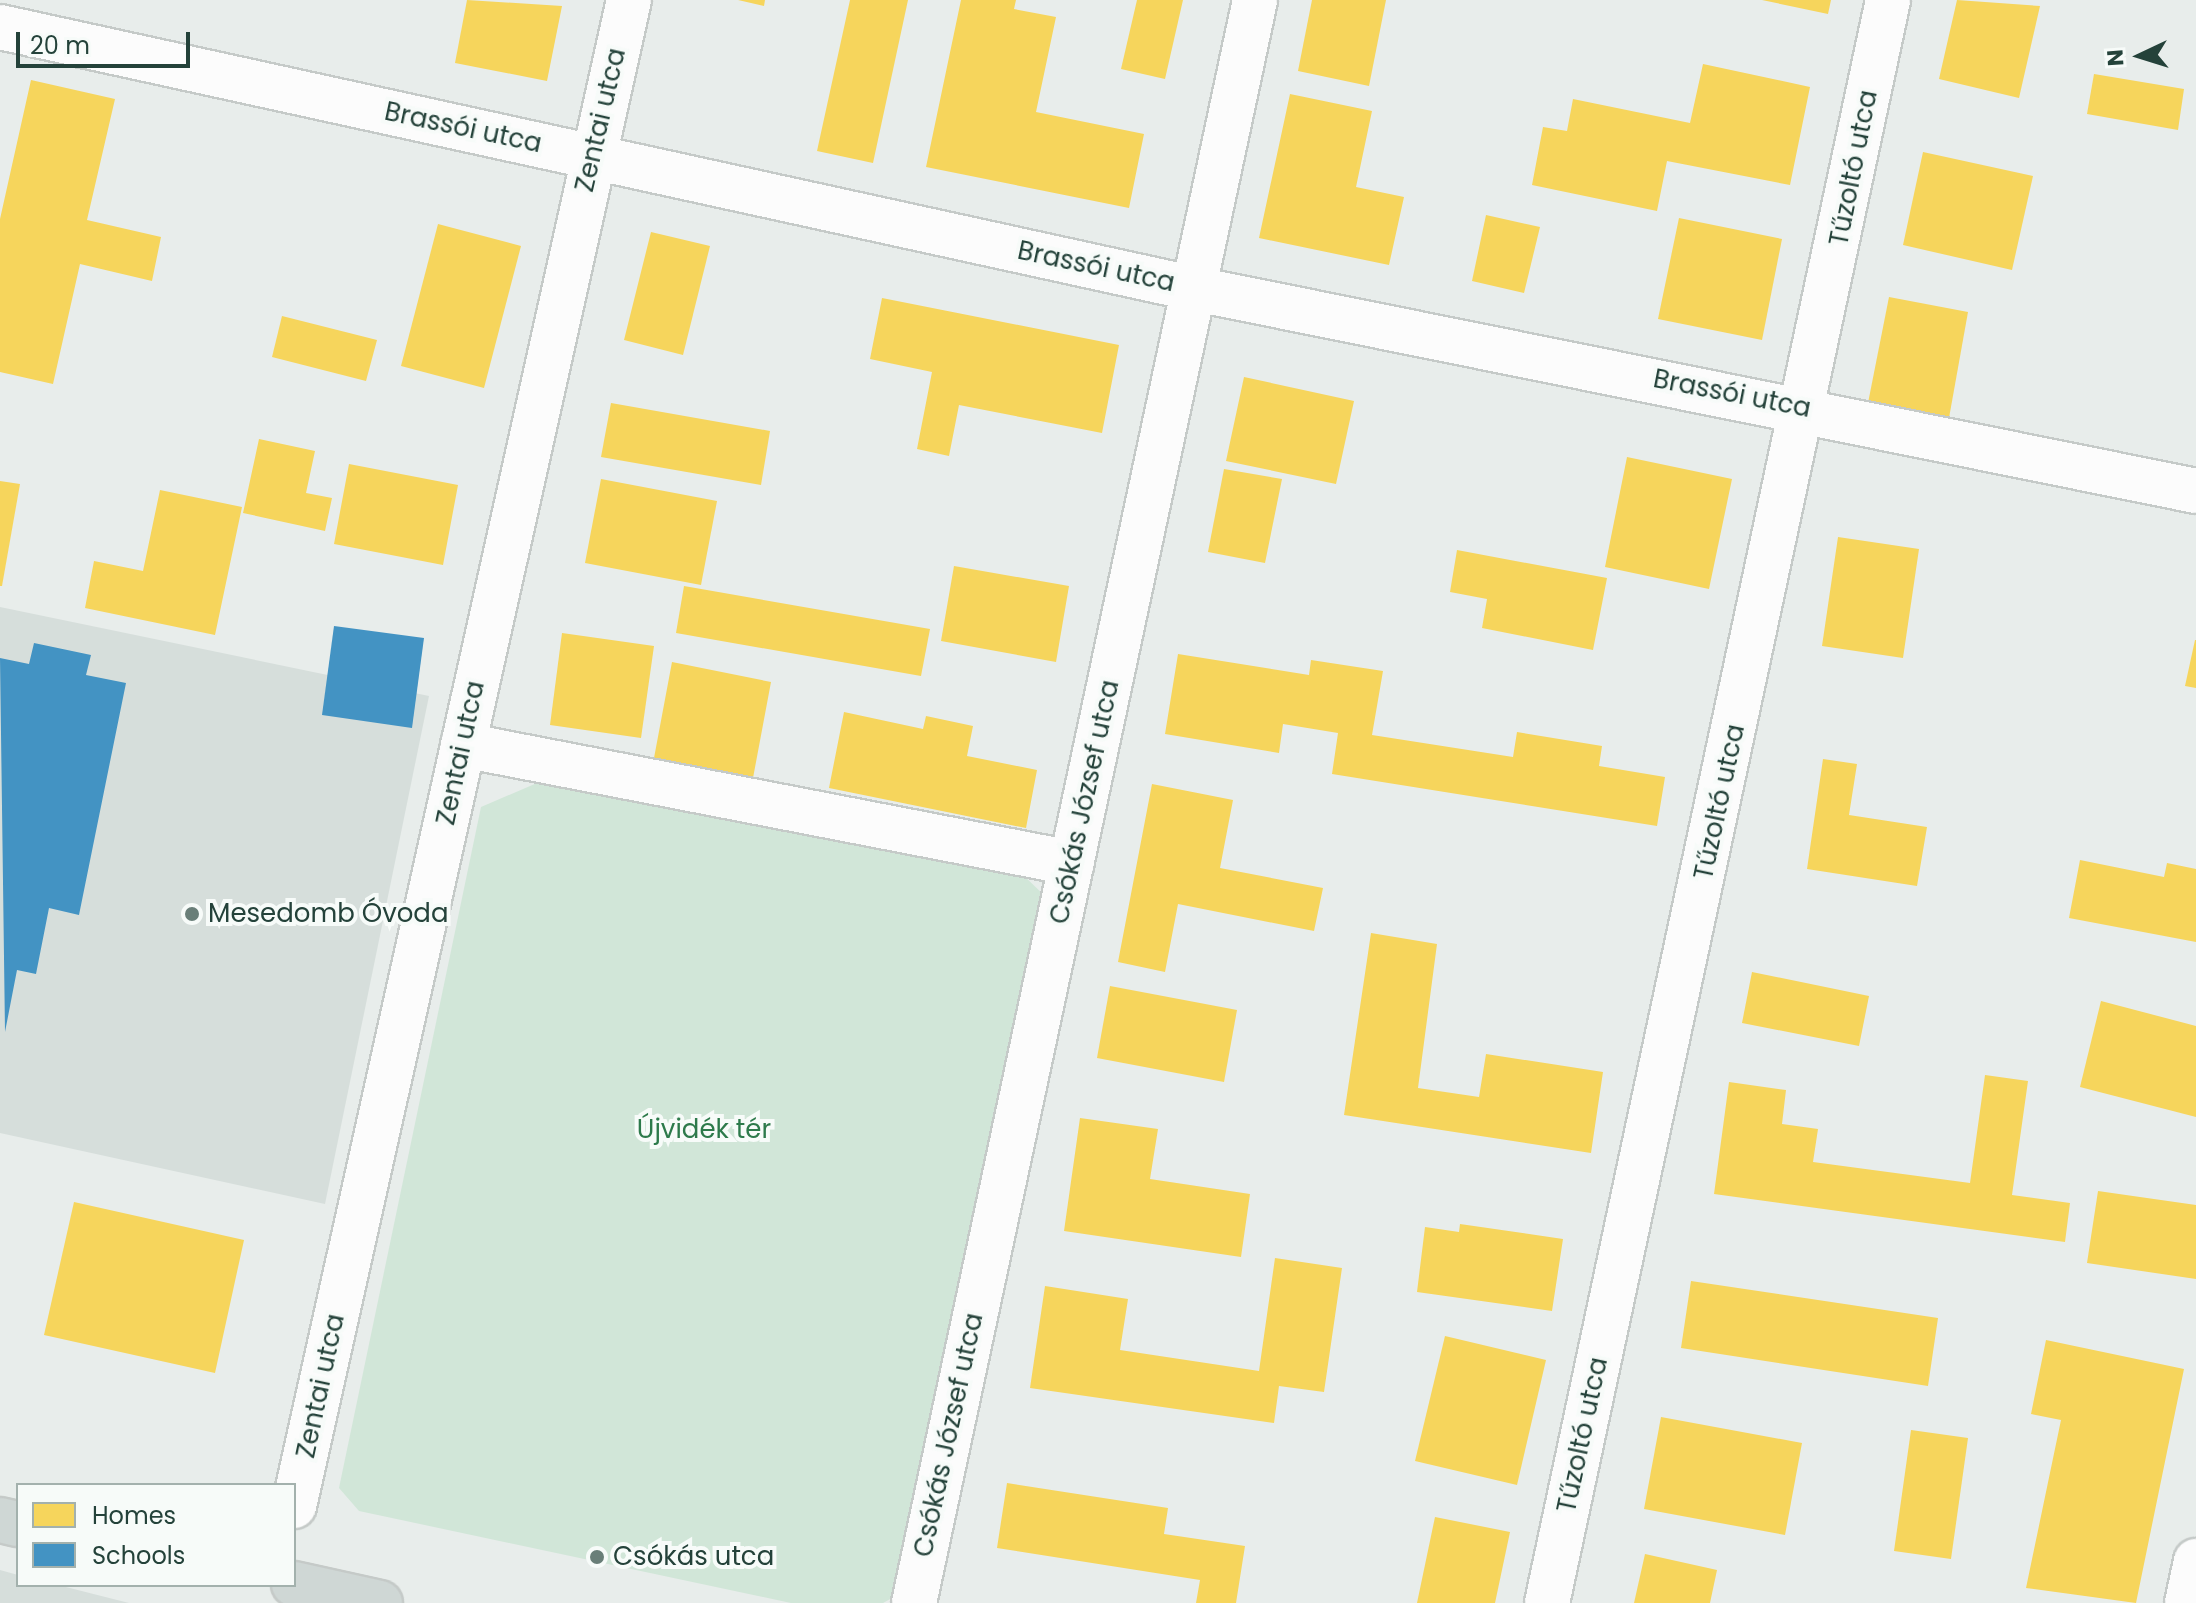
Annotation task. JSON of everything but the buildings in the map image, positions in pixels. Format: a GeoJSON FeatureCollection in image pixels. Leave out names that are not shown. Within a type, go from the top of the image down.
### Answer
{"type":"FeatureCollection","features":[{"type":"Feature","properties":{"kind":"main road"},"geometry":{"type":"LineString","coordinates":[[296,1584],[380,1603]]}},
{"type":"Feature","properties":{"kind":"street","name":"Zentai utca"},"geometry":{"type":"LineString","coordinates":[[296,1497],[629,0]]}},
{"type":"Feature","properties":{"kind":"street","name":"Csókás József utca"},"geometry":{"type":"LineString","coordinates":[[914,1603],[1196,289],[1255,0]]}},
{"type":"Feature","properties":{"kind":"street","name":"Tűzoltó utca"},"geometry":{"type":"LineString","coordinates":[[1547,1603],[1805,408],[1888,0]]}},
{"type":"Feature","properties":{"kind":"street","name":"Brassói utca"},"geometry":{"type":"LineString","coordinates":[[0,27],[1196,289],[1805,408],[2196,491]]}},
{"type":"Feature","properties":{"kind":"street"},"geometry":{"type":"LineString","coordinates":[[463,745],[1072,863]]}},
{"type":"Feature","properties":{"kind":"street"},"geometry":{"type":"LineString","coordinates":[[2187,1603],[2196,1561]]}},
{"type":"Feature","properties":{"kind":"shaded area","name":"Mesedomb Óvoda"},"geometry":{"type":"Polygon","coordinates":[[[0,607],[429,696],[325,1204],[0,1133],[0,607]]]}},
{"type":"Feature","properties":{"kind":"shaded area"},"geometry":{"type":"Polygon","coordinates":[[[0,1570],[16,1574],[16,1587],[66,1587],[129,1603],[0,1603],[0,1570]]]}},
{"type":"Feature","properties":{"kind":"green space","name":"Újvidék tér"},"geometry":{"type":"Polygon","coordinates":[[[537,783],[1021,873],[1047,898],[892,1598],[883,1603],[791,1603],[359,1511],[339,1488],[481,807],[537,783]]]}},
{"type":"Feature","properties":{"kind":"place","name":"Mesedomb Óvoda"},"geometry":{"type":"Point","coordinates":[192,914]}},
{"type":"Feature","properties":{"kind":"place","name":"Csókás utca"},"geometry":{"type":"Point","coordinates":[597,1557]}}]}
